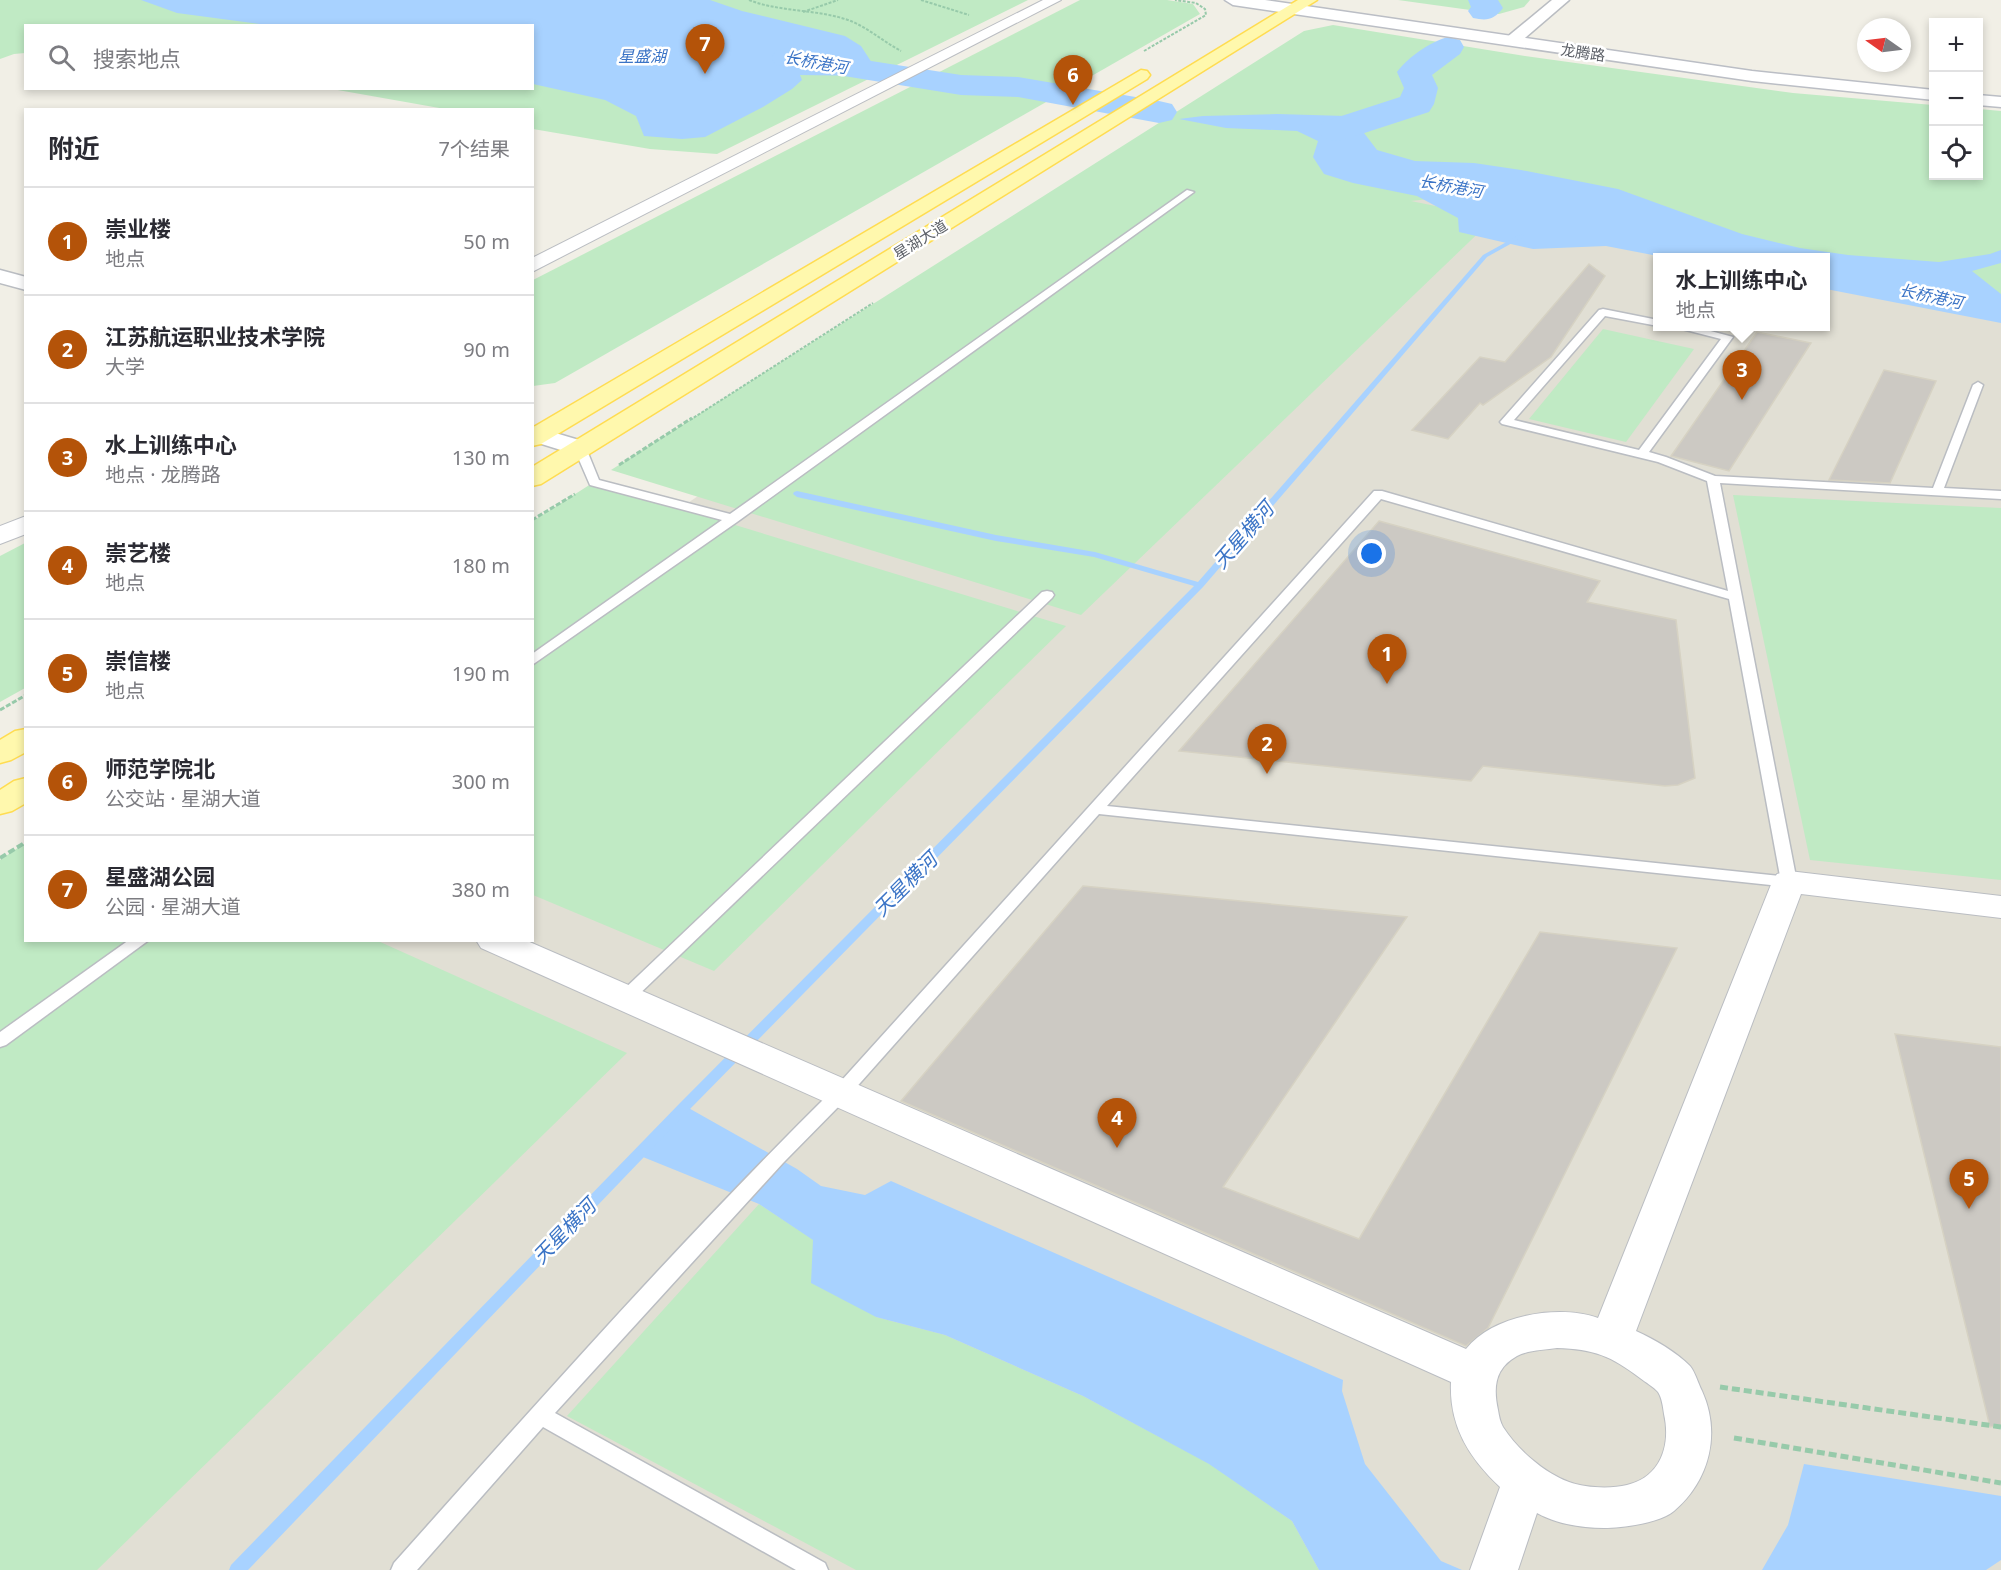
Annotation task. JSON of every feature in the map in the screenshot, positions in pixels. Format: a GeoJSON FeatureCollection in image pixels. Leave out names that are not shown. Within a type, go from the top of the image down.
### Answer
{"type":"FeatureCollection","features":[{"type":"Feature","properties":{"kind":"main road","name":"龙腾路"},"geometry":{"type":"LineString","coordinates":[[1233,0],[1263,2],[1291,10],[1517,37],[1929,82]]}},
{"type":"Feature","properties":{"kind":"main road","name":"龙腾路"},"geometry":{"type":"LineString","coordinates":[[1310,0],[1752,76],[1929,94]]}},
{"type":"Feature","properties":{"kind":"main road","name":"星湖大道"},"geometry":{"type":"LineString","coordinates":[[534,476],[1310,0]]}},
{"type":"Feature","properties":{"kind":"main road"},"geometry":{"type":"LineString","coordinates":[[1517,37],[1561,0]]}},
{"type":"Feature","properties":{"kind":"main road"},"geometry":{"type":"LineString","coordinates":[[1243,15],[1263,2]]}},
{"type":"Feature","properties":{"kind":"main road","name":"星湖大道"},"geometry":{"type":"LineString","coordinates":[[535,436],[1152,69]]}},
{"type":"Feature","properties":{"kind":"main road"},"geometry":{"type":"LineString","coordinates":[[1983,86],[2001,88]]}},
{"type":"Feature","properties":{"kind":"main road"},"geometry":{"type":"LineString","coordinates":[[1983,100],[2001,102]]}},
{"type":"Feature","properties":{"kind":"main road"},"geometry":{"type":"LineString","coordinates":[[0,276],[24,283]]}},
{"type":"Feature","properties":{"kind":"main road"},"geometry":{"type":"LineString","coordinates":[[535,436],[580,448]]}},
{"type":"Feature","properties":{"kind":"main road"},"geometry":{"type":"LineString","coordinates":[[0,753],[24,739]]}},
{"type":"Feature","properties":{"kind":"main road"},"geometry":{"type":"LineString","coordinates":[[0,804],[24,789]]}},
{"type":"Feature","properties":{"kind":"street"},"geometry":{"type":"LineString","coordinates":[[534,265],[1054,0]]}},
{"type":"Feature","properties":{"kind":"street"},"geometry":{"type":"LineString","coordinates":[[0,536],[24,525]]}},
{"type":"Feature","properties":{"kind":"street"},"geometry":{"type":"LineString","coordinates":[[1611,1340],[1789,882],[2001,907]]}},
{"type":"Feature","properties":{"kind":"street"},"geometry":{"type":"LineString","coordinates":[[498,942],[839,1095],[1474,1372]]}},
{"type":"Feature","properties":{"kind":"street"},"geometry":{"type":"LineString","coordinates":[[1557,1330],[1585,1331],[1611,1340],[1635,1350],[1675,1380],[1684,1401],[1690,1429],[1688,1452],[1675,1478],[1656,1498],[1624,1507],[1589,1507],[1559,1501],[1525,1481],[1496,1454],[1480,1431],[1473,1397],[1474,1372],[1491,1350],[1509,1338],[1557,1330]]}},
{"type":"Feature","properties":{"kind":"street"},"geometry":{"type":"LineString","coordinates":[[1494,1570],[1525,1481]]}},
{"type":"Feature","properties":{"kind":"lane"},"geometry":{"type":"LineString","coordinates":[[534,660],[1190,192]]}},
{"type":"Feature","properties":{"kind":"lane"},"geometry":{"type":"LineString","coordinates":[[1653,322],[1603,312],[1506,422],[1662,459],[1713,479],[2001,495]]}},
{"type":"Feature","properties":{"kind":"lane"},"geometry":{"type":"LineString","coordinates":[[1642,454],[1728,337],[1696,331]]}},
{"type":"Feature","properties":{"kind":"lane"},"geometry":{"type":"LineString","coordinates":[[1937,492],[1978,385]]}},
{"type":"Feature","properties":{"kind":"lane"},"geometry":{"type":"LineString","coordinates":[[580,448],[594,482],[733,519]]}},
{"type":"Feature","properties":{"kind":"lane"},"geometry":{"type":"LineString","coordinates":[[1094,809],[1789,882],[1713,479]]}},
{"type":"Feature","properties":{"kind":"lane"},"geometry":{"type":"LineString","coordinates":[[402,1570],[540,1415],[776,1158],[839,1095],[1378,494],[1735,597]]}},
{"type":"Feature","properties":{"kind":"lane"},"geometry":{"type":"LineString","coordinates":[[625,998],[1047,595]]}},
{"type":"Feature","properties":{"kind":"lane"},"geometry":{"type":"LineString","coordinates":[[0,1041],[138,942]]}},
{"type":"Feature","properties":{"kind":"lane"},"geometry":{"type":"LineString","coordinates":[[540,1415],[817,1570]]}},
{"type":"Feature","properties":{"kind":"path"},"geometry":{"type":"LineString","coordinates":[[749,0],[772,8],[843,18],[858,24],[903,51]]}},
{"type":"Feature","properties":{"kind":"path"},"geometry":{"type":"LineString","coordinates":[[802,12],[811,7],[838,0]]}},
{"type":"Feature","properties":{"kind":"path"},"geometry":{"type":"LineString","coordinates":[[921,0],[973,17]]}},
{"type":"Feature","properties":{"kind":"path"},"geometry":{"type":"LineString","coordinates":[[1139,54],[1206,15],[1205,9],[1196,3],[1175,0]]}},
{"type":"Feature","properties":{"kind":"path"},"geometry":{"type":"LineString","coordinates":[[534,519],[873,303]]}},
{"type":"Feature","properties":{"kind":"path"},"geometry":{"type":"LineString","coordinates":[[0,710],[24,696]]}},
{"type":"Feature","properties":{"kind":"path"},"geometry":{"type":"LineString","coordinates":[[0,858],[24,843]]}},
{"type":"Feature","properties":{"kind":"path"},"geometry":{"type":"LineString","coordinates":[[1675,1380],[2001,1427]]}},
{"type":"Feature","properties":{"kind":"path"},"geometry":{"type":"LineString","coordinates":[[1734,1438],[2001,1483]]}},
{"type":"Feature","properties":{"kind":"shaded area"},"geometry":{"type":"Polygon","coordinates":[[[1195,159],[1497,191],[1727,253],[1653,253],[1653,331],[1830,331],[1830,275],[2001,310],[2001,1570],[0,1570],[0,975],[49,942],[534,942],[534,607],[1195,159]]]}},
{"type":"Feature","properties":{"kind":"green space"},"geometry":{"type":"Polygon","coordinates":[[[0,0],[1028,0],[717,154],[650,149],[534,129],[534,108],[439,108],[338,90],[534,90],[534,24],[24,24],[24,53],[0,59],[0,0]]]}},
{"type":"Feature","properties":{"kind":"green space"},"geometry":{"type":"Polygon","coordinates":[[[1080,0],[1167,0],[1193,4],[1200,14],[555,383],[534,386],[534,279],[1080,0]]]}},
{"type":"Feature","properties":{"kind":"green space"},"geometry":{"type":"Polygon","coordinates":[[[1398,0],[1530,0],[1524,7],[1499,14],[1398,0]]]}},
{"type":"Feature","properties":{"kind":"green space"},"geometry":{"type":"Polygon","coordinates":[[[1333,25],[1525,56],[1793,93],[1929,105],[1929,180],[1983,180],[1983,109],[2001,111],[2001,310],[1830,259],[1830,253],[1801,253],[1497,191],[1411,201],[1494,218],[1081,615],[611,470],[1304,31],[1333,25]]]}},
{"type":"Feature","properties":{"kind":"green space"},"geometry":{"type":"Polygon","coordinates":[[[1603,329],[1694,349],[1626,442],[1529,419],[1603,329]]]}},
{"type":"Feature","properties":{"kind":"green space"},"geometry":{"type":"Polygon","coordinates":[[[594,482],[1066,626],[714,971],[534,895],[534,520],[594,482]]]}},
{"type":"Feature","properties":{"kind":"green space"},"geometry":{"type":"Polygon","coordinates":[[[1733,495],[2001,508],[2001,880],[1810,860],[1733,495]]]}},
{"type":"Feature","properties":{"kind":"green space"},"geometry":{"type":"Polygon","coordinates":[[[24,544],[24,689],[0,702],[0,556],[24,544]]]}},
{"type":"Feature","properties":{"kind":"green space"},"geometry":{"type":"Polygon","coordinates":[[[24,844],[24,942],[380,942],[627,1053],[97,1570],[0,1570],[0,860],[24,844]]]}},
{"type":"Feature","properties":{"kind":"green space"},"geometry":{"type":"Polygon","coordinates":[[[759,1204],[814,1240],[876,1317],[945,1335],[1083,1396],[1210,1464],[1292,1521],[1319,1570],[856,1570],[567,1416],[759,1204]]]}},
{"type":"Feature","properties":{"kind":"water","name":"星盛湖"},"geometry":{"type":"Polygon","coordinates":[[[141,0],[710,0],[742,11],[845,36],[861,46],[872,63],[881,70],[871,76],[800,75],[802,80],[792,89],[705,137],[682,139],[644,136],[636,116],[605,100],[534,84],[534,24],[260,24],[177,13],[141,0]]]}},
{"type":"Feature","properties":{"kind":"water"},"geometry":{"type":"Polygon","coordinates":[[[1277,114],[1346,116],[1361,129],[1377,150],[1415,161],[1474,163],[1618,189],[1742,234],[1800,248],[1848,255],[1939,262],[1990,254],[2001,250],[2001,263],[1972,271],[2001,294],[2001,323],[1830,290],[1830,253],[1653,253],[1653,255],[1606,246],[1533,249],[1459,232],[1458,218],[1417,196],[1353,183],[1324,174],[1313,157],[1318,141],[1297,131],[1226,128],[1179,119],[1277,114]]]}},
{"type":"Feature","properties":{"kind":"water"},"geometry":{"type":"Polygon","coordinates":[[[685,1106],[797,1169],[821,1186],[865,1195],[891,1181],[1343,1380],[1342,1391],[1365,1464],[1441,1561],[1462,1570],[1319,1570],[1292,1521],[1209,1464],[1083,1396],[945,1335],[876,1317],[811,1283],[813,1240],[759,1204],[638,1155],[685,1106]]]}},
{"type":"Feature","properties":{"kind":"water"},"geometry":{"type":"Polygon","coordinates":[[[1804,1464],[2001,1496],[2001,1560],[1986,1570],[1762,1570],[1788,1525],[1804,1464]]]}},
{"type":"Feature","properties":{"kind":"building"},"geometry":{"type":"Polygon","coordinates":[[[1589,264],[1605,276],[1551,357],[1483,405],[1480,403],[1448,439],[1412,430],[1480,357],[1505,362],[1589,264]]]}},
{"type":"Feature","properties":{"kind":"building"},"geometry":{"type":"Polygon","coordinates":[[[1757,332],[1811,343],[1729,471],[1671,456],[1757,332]]]}},
{"type":"Feature","properties":{"kind":"building"},"geometry":{"type":"Polygon","coordinates":[[[1884,370],[1936,381],[1890,483],[1829,480],[1884,370]]]}},
{"type":"Feature","properties":{"kind":"building"},"geometry":{"type":"Polygon","coordinates":[[[1379,521],[1600,581],[1587,602],[1676,620],[1695,778],[1678,785],[1665,786],[1483,766],[1471,781],[1179,751],[1379,521]]]}},
{"type":"Feature","properties":{"kind":"building"},"geometry":{"type":"Polygon","coordinates":[[[1083,886],[1407,917],[1223,1187],[1359,1239],[1540,932],[1677,948],[1488,1328],[1466,1346],[901,1101],[1083,886]]]}},
{"type":"Feature","properties":{"kind":"building"},"geometry":{"type":"Polygon","coordinates":[[[1895,1034],[2001,1047],[2001,1425],[1990,1427],[1895,1034]]]}},
{"type":"Feature","properties":{"kind":"waterway","name":"天星横河"},"geometry":{"type":"LineString","coordinates":[[1483,0],[1487,8],[1484,11]]}},
{"type":"Feature","properties":{"kind":"waterway","name":"天星横河"},"geometry":{"type":"LineString","coordinates":[[1336,130],[1416,104],[1421,88],[1414,72],[1448,47]]}},
{"type":"Feature","properties":{"kind":"waterway","name":"长桥港河"},"geometry":{"type":"LineString","coordinates":[[788,58],[961,85],[1018,87],[1159,112]]}},
{"type":"Feature","properties":{"kind":"waterway","name":"天星横河"},"geometry":{"type":"LineString","coordinates":[[1200,585],[1485,256],[1521,236]]}},
{"type":"Feature","properties":{"kind":"waterway"},"geometry":{"type":"LineString","coordinates":[[797,494],[996,538],[1095,555],[1200,585]]}},
{"type":"Feature","properties":{"kind":"waterway","name":"天星横河"},"geometry":{"type":"LineString","coordinates":[[237,1570],[685,1106],[1200,585]]}},
{"type":"Feature","properties":{"kind":"place","name":"星盛湖公园"},"geometry":{"type":"Point","coordinates":[705,74]}},
{"type":"Feature","properties":{"kind":"place","name":"师范学院北"},"geometry":{"type":"Point","coordinates":[1073,105]}},
{"type":"Feature","properties":{"kind":"place","name":"水上训练中心"},"geometry":{"type":"Point","coordinates":[1742,400]}},
{"type":"Feature","properties":{"kind":"place","name":"崇业楼"},"geometry":{"type":"Point","coordinates":[1387,684]}},
{"type":"Feature","properties":{"kind":"place","name":"江苏航运职业技术学院"},"geometry":{"type":"Point","coordinates":[1267,774]}},
{"type":"Feature","properties":{"kind":"place","name":"崇艺楼"},"geometry":{"type":"Point","coordinates":[1117,1148]}},
{"type":"Feature","properties":{"kind":"place","name":"崇信楼"},"geometry":{"type":"Point","coordinates":[1969,1209]}}]}
